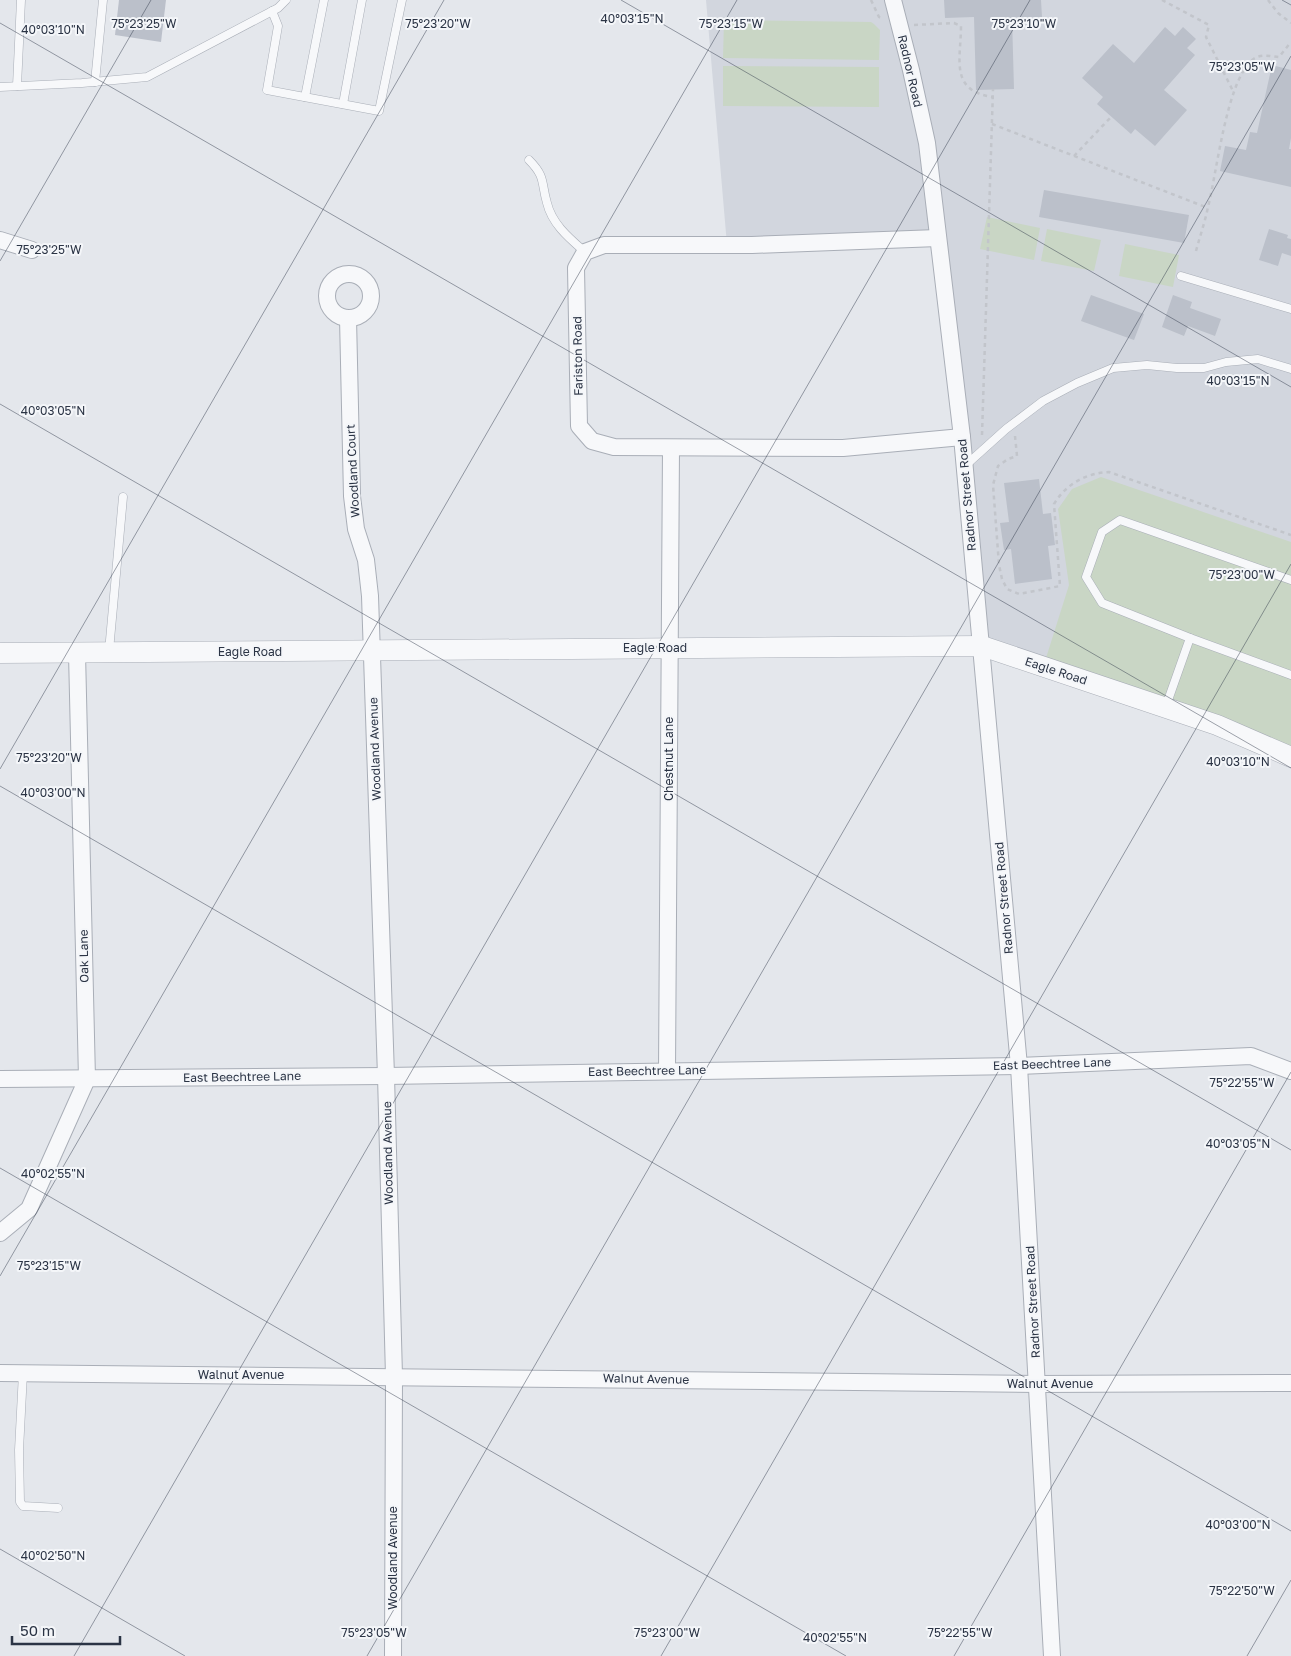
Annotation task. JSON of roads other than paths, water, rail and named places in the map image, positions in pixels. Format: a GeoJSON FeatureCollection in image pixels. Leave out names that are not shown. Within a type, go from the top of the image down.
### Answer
{"type":"FeatureCollection","features":[{"type":"Feature","properties":{"kind":"street","name":"Radnor Road"},"geometry":{"type":"LineString","coordinates":[[893,0],[927,143]]}},
{"type":"Feature","properties":{"kind":"street","name":"Radnor Street Road"},"geometry":{"type":"LineString","coordinates":[[927,143],[962,437],[1019,1066],[1052,1656]]}},
{"type":"Feature","properties":{"kind":"street"},"geometry":{"type":"LineString","coordinates":[[585,252],[604,245],[752,246],[938,238]]}},
{"type":"Feature","properties":{"kind":"street"},"geometry":{"type":"LineString","coordinates":[[0,240],[32,250]]}},
{"type":"Feature","properties":{"kind":"street","name":"Fariston Road"},"geometry":{"type":"LineString","coordinates":[[585,252],[576,268],[579,426],[592,441],[614,447],[843,448],[962,437]]}},
{"type":"Feature","properties":{"kind":"street","name":"Woodland Court"},"geometry":{"type":"LineString","coordinates":[[348,318],[352,496],[356,529],[366,560],[370,596],[371,651]]}},
{"type":"Feature","properties":{"kind":"street","name":"Chestnut Lane"},"geometry":{"type":"LineString","coordinates":[[667,1070],[671,448]]}},
{"type":"Feature","properties":{"kind":"street","name":"Eagle Road"},"geometry":{"type":"LineString","coordinates":[[0,653],[982,646],[1217,725],[1291,757]]}},
{"type":"Feature","properties":{"kind":"street","name":"Woodland Avenue"},"geometry":{"type":"LineString","coordinates":[[371,651],[386,1076],[394,1376],[393,1656]]}},
{"type":"Feature","properties":{"kind":"street","name":"Oak Lane"},"geometry":{"type":"LineString","coordinates":[[0,1233],[29,1209],[87,1079],[78,653]]}},
{"type":"Feature","properties":{"kind":"street","name":"East Beechtree Lane"},"geometry":{"type":"LineString","coordinates":[[0,1079],[386,1076],[667,1070],[1019,1066],[1251,1056],[1291,1071]]}},
{"type":"Feature","properties":{"kind":"street","name":"Walnut Avenue"},"geometry":{"type":"LineString","coordinates":[[0,1373],[1038,1384],[1291,1384]]}},
{"type":"Feature","properties":{"kind":"lane"},"geometry":{"type":"LineString","coordinates":[[17,86],[20,0]]}},
{"type":"Feature","properties":{"kind":"lane"},"geometry":{"type":"LineString","coordinates":[[95,82],[103,0]]}},
{"type":"Feature","properties":{"kind":"lane"},"geometry":{"type":"LineString","coordinates":[[0,87],[147,77],[278,8],[286,0]]}},
{"type":"Feature","properties":{"kind":"lane"},"geometry":{"type":"LineString","coordinates":[[305,97],[324,0]]}},
{"type":"Feature","properties":{"kind":"lane"},"geometry":{"type":"LineString","coordinates":[[344,104],[362,0]]}},
{"type":"Feature","properties":{"kind":"lane"},"geometry":{"type":"LineString","coordinates":[[272,11],[278,26],[267,90],[379,111],[402,0]]}},
{"type":"Feature","properties":{"kind":"lane"},"geometry":{"type":"LineString","coordinates":[[529,160],[538,169],[543,181],[547,204],[555,222],[564,234],[585,252]]}},
{"type":"Feature","properties":{"kind":"lane"},"geometry":{"type":"LineString","coordinates":[[1181,276],[1291,309]]}},
{"type":"Feature","properties":{"kind":"lane"},"geometry":{"type":"LineString","coordinates":[[964,466],[1015,422],[1044,401],[1077,383],[1113,368],[1147,365],[1204,368],[1226,362],[1258,359],[1291,369]]}},
{"type":"Feature","properties":{"kind":"lane"},"geometry":{"type":"LineString","coordinates":[[109,652],[123,497]]}},
{"type":"Feature","properties":{"kind":"lane"},"geometry":{"type":"LineString","coordinates":[[1291,580],[1120,520],[1102,532],[1086,577],[1102,603],[1291,675]]}},
{"type":"Feature","properties":{"kind":"lane"},"geometry":{"type":"LineString","coordinates":[[1166,708],[1190,638]]}},
{"type":"Feature","properties":{"kind":"lane"},"geometry":{"type":"LineString","coordinates":[[22,1373],[19,1450],[20,1502],[23,1506],[58,1508]]}}]}
